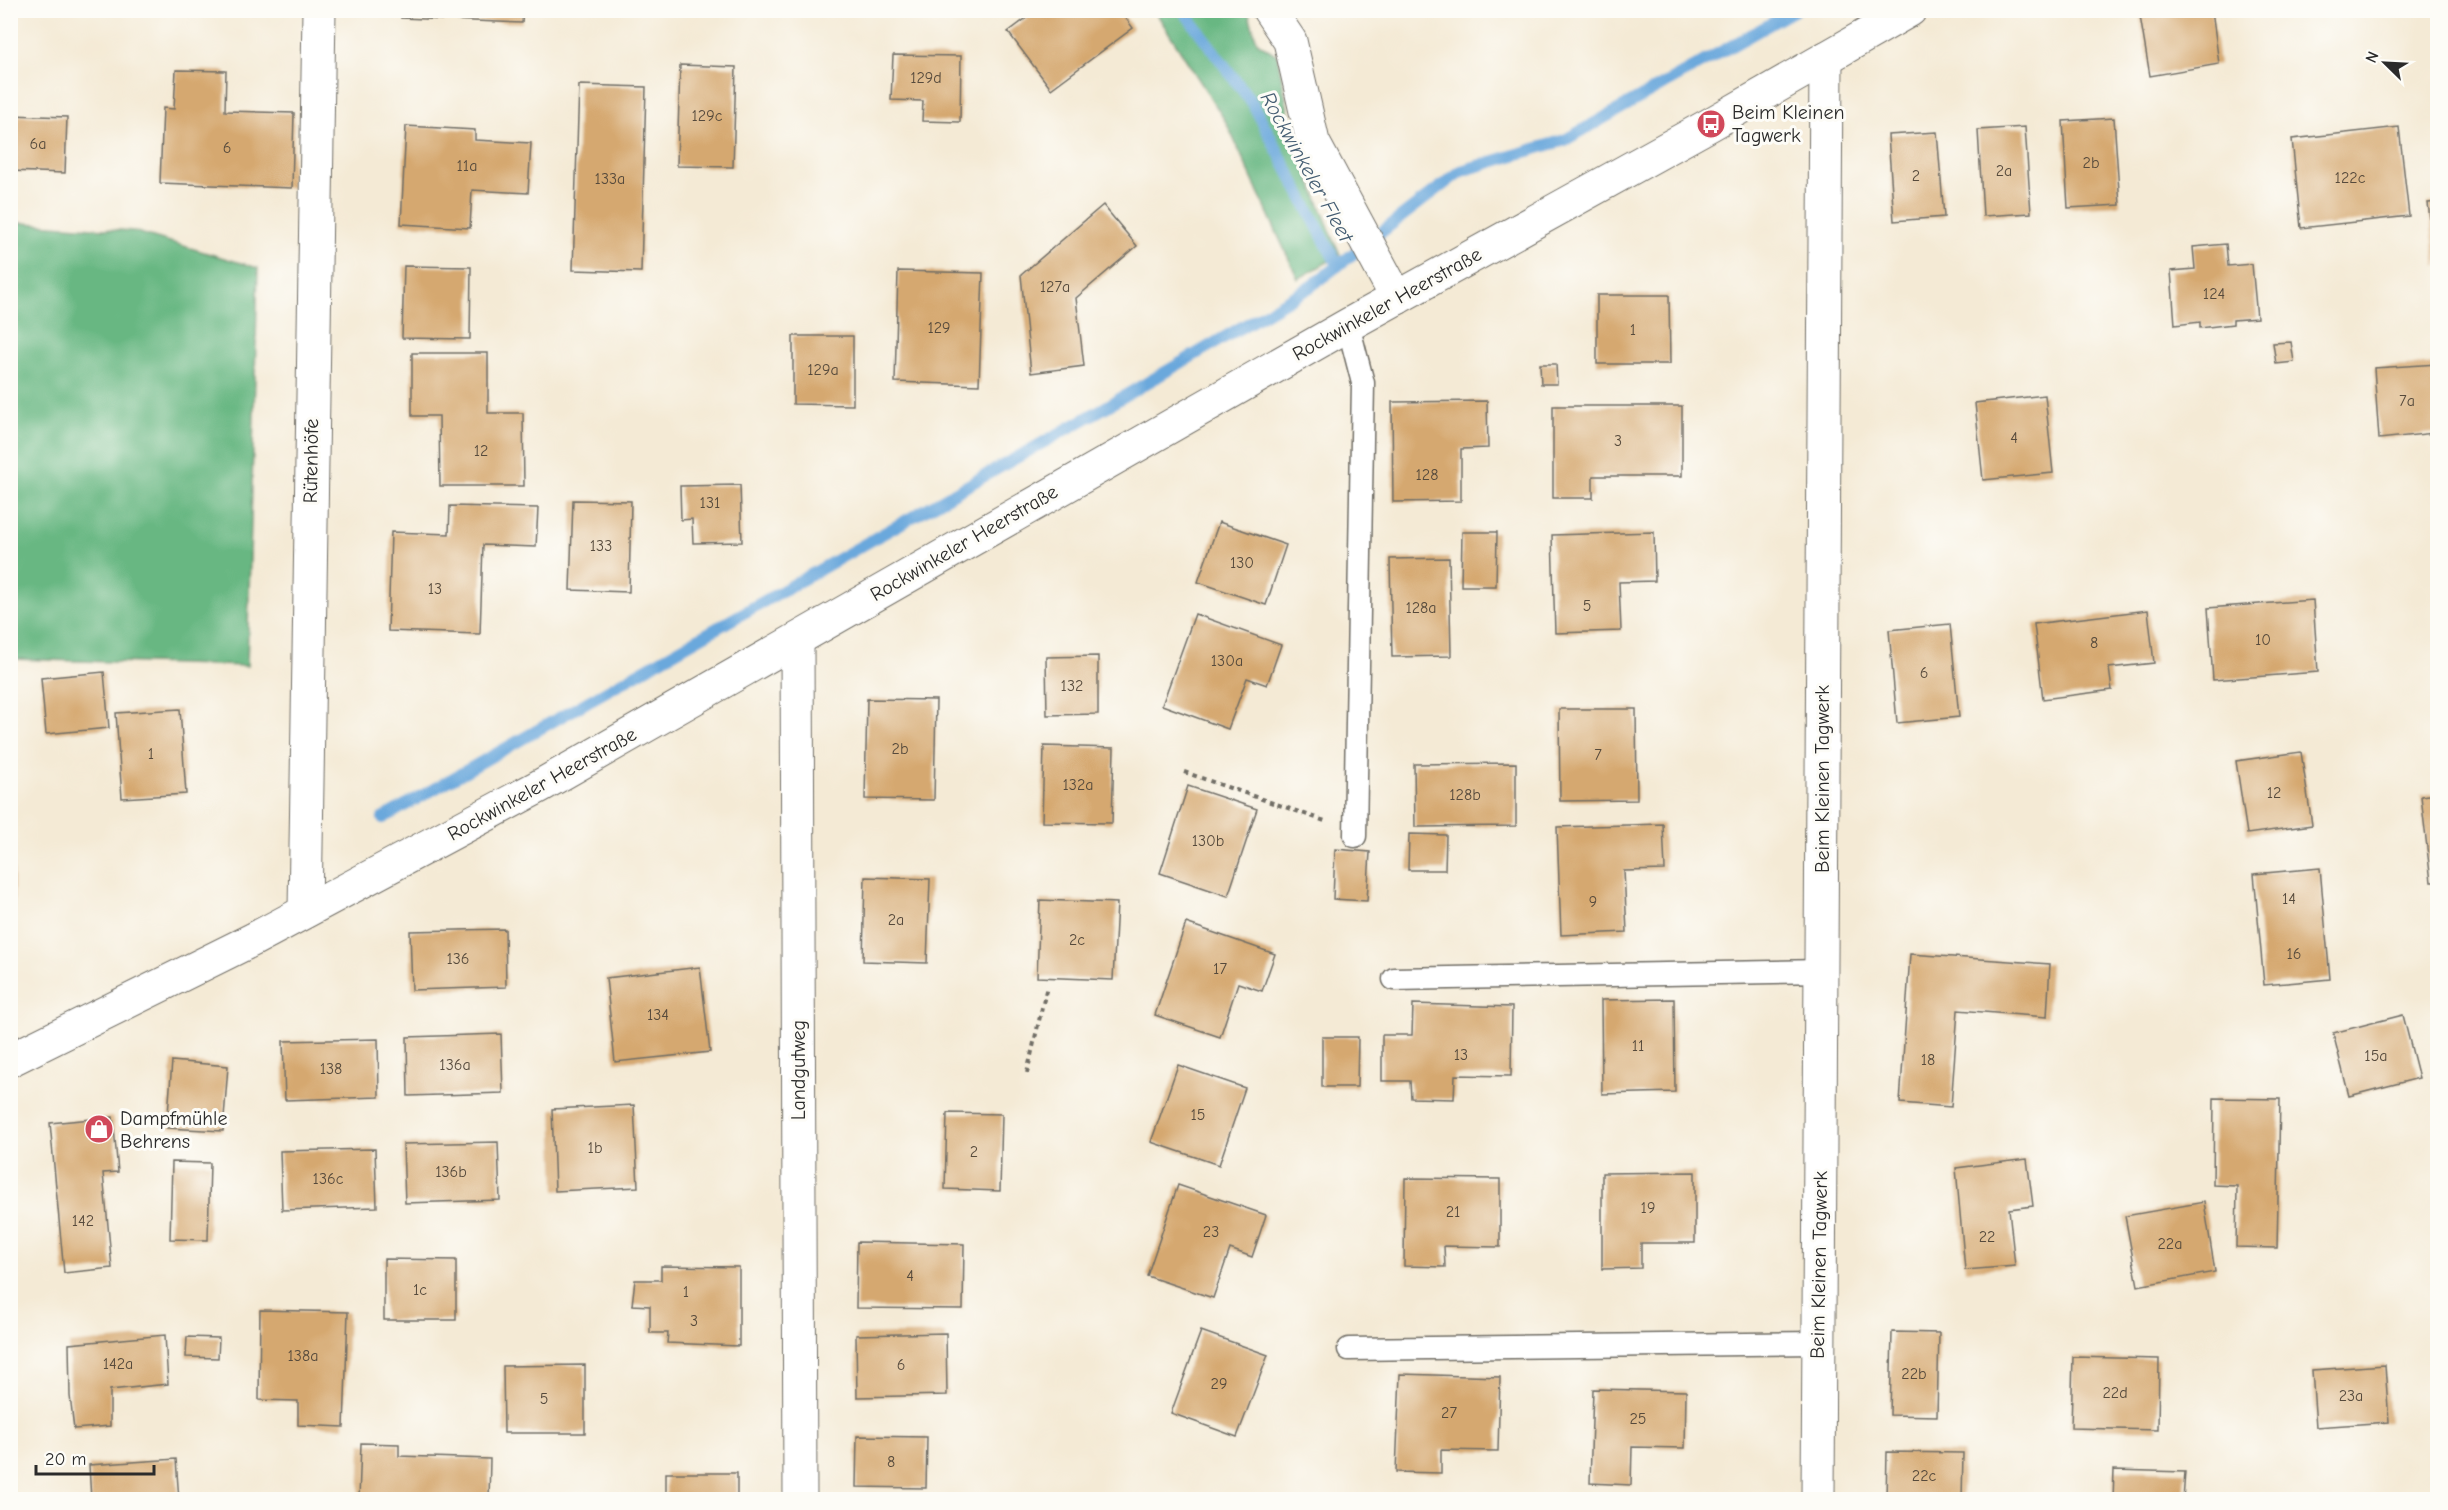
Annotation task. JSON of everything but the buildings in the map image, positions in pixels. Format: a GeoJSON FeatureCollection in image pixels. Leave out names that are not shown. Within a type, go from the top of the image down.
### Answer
{"type":"FeatureCollection","features":[{"type":"Feature","properties":{"kind":"street","name":"Rütenhöfe"},"geometry":{"type":"LineString","coordinates":[[305,911],[319,10]]}},
{"type":"Feature","properties":{"kind":"street"},"geometry":{"type":"LineString","coordinates":[[1269,10],[1293,26],[1313,142],[1397,298]]}},
{"type":"Feature","properties":{"kind":"street","name":"Rockwinkeler Heerstraße"},"geometry":{"type":"LineString","coordinates":[[10,1060],[254,939],[540,786],[1348,325],[1910,10]]}},
{"type":"Feature","properties":{"kind":"street","name":"Beim Kleinen Tagwerk"},"geometry":{"type":"LineString","coordinates":[[1818,1500],[1826,58]]}},
{"type":"Feature","properties":{"kind":"street","name":"Landgutweg"},"geometry":{"type":"LineString","coordinates":[[796,641],[800,1500]]}},
{"type":"Feature","properties":{"kind":"lane"},"geometry":{"type":"LineString","coordinates":[[1348,325],[1363,383],[1354,833]]}},
{"type":"Feature","properties":{"kind":"lane"},"geometry":{"type":"LineString","coordinates":[[1394,979],[1821,971]]}},
{"type":"Feature","properties":{"kind":"lane"},"geometry":{"type":"LineString","coordinates":[[1349,1349],[1818,1343]]}},
{"type":"Feature","properties":{"kind":"path"},"geometry":{"type":"LineString","coordinates":[[1184,772],[1354,833]]}},
{"type":"Feature","properties":{"kind":"path"},"geometry":{"type":"LineString","coordinates":[[1027,1073],[1047,986]]}},
{"type":"Feature","properties":{"kind":"green space"},"geometry":{"type":"Polygon","coordinates":[[[1155,11],[1248,11],[1257,42],[1277,55],[1294,140],[1340,255],[1298,279],[1226,122],[1155,11]]]}},
{"type":"Feature","properties":{"kind":"green space"},"geometry":{"type":"Polygon","coordinates":[[[11,222],[133,231],[258,268],[247,666],[11,659],[11,222]]]}},
{"type":"Feature","properties":{"kind":"waterway","name":"Rockwinkeler Fleet"},"geometry":{"type":"LineString","coordinates":[[1183,10],[1253,104],[1338,266]]}},
{"type":"Feature","properties":{"kind":"waterway"},"geometry":{"type":"LineString","coordinates":[[383,818],[1104,408],[1310,287],[1461,171],[1565,140],[1795,10]]}},
{"type":"Feature","properties":{"kind":"place","name":"Beim Kleinen Tagwerk"},"geometry":{"type":"Point","coordinates":[1711,124]}},
{"type":"Feature","properties":{"kind":"place","name":"Dampfmühle Behrens"},"geometry":{"type":"Point","coordinates":[99,1129]}}]}
